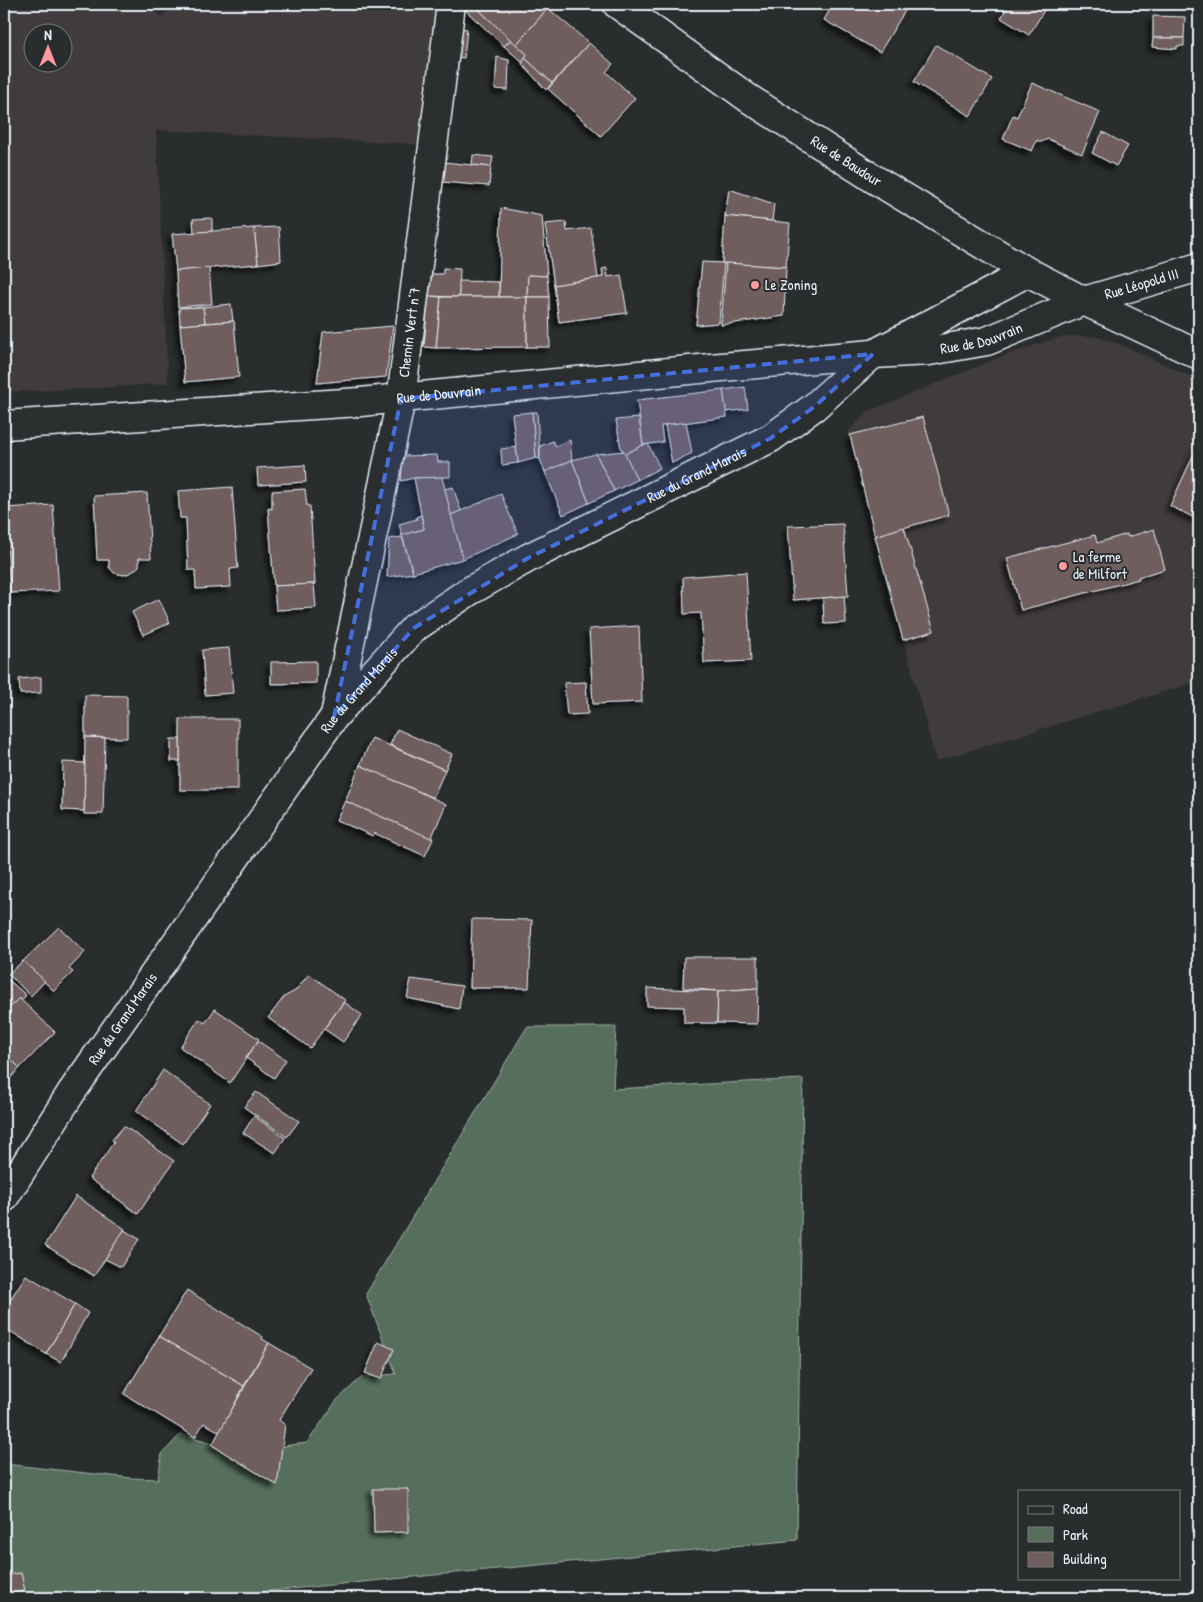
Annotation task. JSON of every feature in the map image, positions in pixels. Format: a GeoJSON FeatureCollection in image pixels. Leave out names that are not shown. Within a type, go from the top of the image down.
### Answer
{"type":"FeatureCollection","features":[{"type":"Feature","properties":{"kind":"street","name":"Chemin Vert n°7"},"geometry":{"type":"LineString","coordinates":[[334,717],[400,398],[451,4]]}},
{"type":"Feature","properties":{"kind":"street","name":"Rue de Baudour"},"geometry":{"type":"LineString","coordinates":[[617,4],[748,98],[874,179],[1028,272],[1084,301],[1199,355]]}},
{"type":"Feature","properties":{"kind":"street","name":"Rue Léopold III"},"geometry":{"type":"LineString","coordinates":[[1084,301],[1199,267]]}},
{"type":"Feature","properties":{"kind":"street","name":"Rue de Douvrain"},"geometry":{"type":"LineString","coordinates":[[873,354],[1028,272]]}},
{"type":"Feature","properties":{"kind":"street","name":"Rue de Douvrain"},"geometry":{"type":"LineString","coordinates":[[4,425],[400,398],[710,368],[929,351],[987,341],[1084,301]]}},
{"type":"Feature","properties":{"kind":"street","name":"Rue du Grand Marais"},"geometry":{"type":"LineString","coordinates":[[4,1198],[71,1094],[334,717],[414,628],[468,592],[528,558],[771,438],[814,407],[873,354]]}},
{"type":"Feature","properties":{"kind":"highlighted area"},"geometry":{"type":"Polygon","coordinates":[[[873,354],[814,407],[771,438],[528,558],[414,628],[334,717],[401,399],[873,354]]]}},
{"type":"Feature","properties":{"kind":"shaded area"},"geometry":{"type":"Polygon","coordinates":[[[4,4],[50,4],[52,6],[54,4],[146,4],[162,17],[174,4],[451,4],[434,145],[156,130],[168,383],[87,389],[4,392],[4,4]]]}},
{"type":"Feature","properties":{"kind":"shaded area"},"geometry":{"type":"Polygon","coordinates":[[[1060,337],[1098,337],[1122,345],[1199,380],[1199,681],[936,761],[848,432],[867,412],[1005,355],[1060,337]]]}},
{"type":"Feature","properties":{"kind":"green space"},"geometry":{"type":"Polygon","coordinates":[[[527,1027],[616,1027],[613,1089],[803,1079],[797,1540],[238,1594],[238,1598],[4,1598],[4,1464],[131,1478],[158,1479],[162,1454],[181,1434],[242,1451],[307,1443],[337,1400],[362,1377],[396,1374],[366,1294],[527,1027]]]}},
{"type":"Feature","properties":{"kind":"building"},"geometry":{"type":"Polygon","coordinates":[[[466,4],[473,4],[511,40],[504,46],[463,8],[466,4]]]}},
{"type":"Feature","properties":{"kind":"building"},"geometry":{"type":"Polygon","coordinates":[[[473,4],[541,4],[547,9],[516,45],[473,4]]]}},
{"type":"Feature","properties":{"kind":"building"},"geometry":{"type":"Polygon","coordinates":[[[833,4],[909,4],[880,52],[824,20],[833,4]]]}},
{"type":"Feature","properties":{"kind":"building"},"geometry":{"type":"Polygon","coordinates":[[[1009,4],[1048,4],[1029,35],[1001,18],[1009,4]]]}},
{"type":"Feature","properties":{"kind":"building"},"geometry":{"type":"Polygon","coordinates":[[[547,9],[589,43],[552,83],[525,58],[527,54],[516,45],[547,9]]]}},
{"type":"Feature","properties":{"kind":"building"},"geometry":{"type":"Polygon","coordinates":[[[1153,16],[1185,17],[1184,38],[1153,38],[1153,16]]]}},
{"type":"Feature","properties":{"kind":"building"},"geometry":{"type":"Polygon","coordinates":[[[459,28],[467,29],[464,58],[456,57],[459,28]]]}},
{"type":"Feature","properties":{"kind":"building"},"geometry":{"type":"Polygon","coordinates":[[[1153,38],[1184,38],[1184,46],[1177,46],[1177,49],[1152,47],[1153,38]]]}},
{"type":"Feature","properties":{"kind":"building"},"geometry":{"type":"Polygon","coordinates":[[[511,40],[527,54],[523,63],[504,46],[511,40]]]}},
{"type":"Feature","properties":{"kind":"building"},"geometry":{"type":"Polygon","coordinates":[[[589,43],[613,64],[606,72],[635,98],[601,136],[548,89],[589,43]]]}},
{"type":"Feature","properties":{"kind":"building"},"geometry":{"type":"Polygon","coordinates":[[[936,45],[992,79],[970,116],[914,82],[936,45]]]}},
{"type":"Feature","properties":{"kind":"building"},"geometry":{"type":"Polygon","coordinates":[[[497,57],[509,60],[508,90],[495,89],[497,57]]]}},
{"type":"Feature","properties":{"kind":"building"},"geometry":{"type":"Polygon","coordinates":[[[525,58],[552,83],[546,90],[522,64],[525,58]]]}},
{"type":"Feature","properties":{"kind":"building"},"geometry":{"type":"Polygon","coordinates":[[[1032,83],[1100,112],[1082,154],[1048,139],[1041,142],[1037,140],[1032,151],[1003,139],[1013,115],[1017,117],[1032,83]]]}},
{"type":"Feature","properties":{"kind":"building"},"geometry":{"type":"Polygon","coordinates":[[[1103,132],[1128,146],[1116,166],[1092,153],[1103,132]]]}},
{"type":"Feature","properties":{"kind":"building"},"geometry":{"type":"Polygon","coordinates":[[[473,155],[493,157],[491,167],[472,165],[473,155]]]}},
{"type":"Feature","properties":{"kind":"building"},"geometry":{"type":"Polygon","coordinates":[[[444,162],[491,167],[489,186],[442,182],[444,162]]]}},
{"type":"Feature","properties":{"kind":"building"},"geometry":{"type":"Polygon","coordinates":[[[729,189],[774,204],[772,221],[725,216],[729,189]]]}},
{"type":"Feature","properties":{"kind":"building"},"geometry":{"type":"Polygon","coordinates":[[[501,208],[542,216],[547,276],[528,275],[527,297],[499,297],[501,208]]]}},
{"type":"Feature","properties":{"kind":"building"},"geometry":{"type":"Polygon","coordinates":[[[725,216],[790,223],[786,267],[722,263],[725,216]]]}},
{"type":"Feature","properties":{"kind":"building"},"geometry":{"type":"Polygon","coordinates":[[[212,218],[212,231],[194,233],[193,219],[212,218]]]}},
{"type":"Feature","properties":{"kind":"building"},"geometry":{"type":"Polygon","coordinates":[[[566,222],[567,231],[591,228],[598,278],[554,285],[545,224],[566,222]]]}},
{"type":"Feature","properties":{"kind":"building"},"geometry":{"type":"Polygon","coordinates":[[[279,227],[281,261],[258,264],[254,228],[279,227]]]}},
{"type":"Feature","properties":{"kind":"building"},"geometry":{"type":"Polygon","coordinates":[[[254,228],[258,264],[176,271],[172,234],[254,228]]]}},
{"type":"Feature","properties":{"kind":"building"},"geometry":{"type":"Polygon","coordinates":[[[702,262],[724,263],[719,323],[696,325],[702,262]]]}},
{"type":"Feature","properties":{"kind":"building"},"geometry":{"type":"Polygon","coordinates":[[[726,263],[786,267],[784,316],[721,325],[726,263]]]}},
{"type":"Feature","properties":{"kind":"building"},"geometry":{"type":"Polygon","coordinates":[[[209,268],[212,304],[178,307],[176,271],[209,268]]]}},
{"type":"Feature","properties":{"kind":"building"},"geometry":{"type":"Polygon","coordinates":[[[443,268],[460,269],[459,297],[428,296],[431,274],[443,274],[443,268]]]}},
{"type":"Feature","properties":{"kind":"building"},"geometry":{"type":"Polygon","coordinates":[[[607,268],[608,277],[621,275],[627,313],[559,322],[554,285],[603,277],[602,269],[607,268]]]}},
{"type":"Feature","properties":{"kind":"building"},"geometry":{"type":"Polygon","coordinates":[[[528,275],[547,276],[549,297],[527,297],[528,275]]]}},
{"type":"Feature","properties":{"kind":"building"},"geometry":{"type":"Polygon","coordinates":[[[459,281],[499,282],[499,297],[459,297],[459,281]]]}},
{"type":"Feature","properties":{"kind":"building"},"geometry":{"type":"Polygon","coordinates":[[[428,296],[441,297],[436,348],[424,347],[428,296]]]}},
{"type":"Feature","properties":{"kind":"building"},"geometry":{"type":"Polygon","coordinates":[[[441,297],[527,297],[527,347],[436,348],[441,297]]]}},
{"type":"Feature","properties":{"kind":"building"},"geometry":{"type":"Polygon","coordinates":[[[527,297],[549,297],[550,347],[527,347],[527,297]]]}},
{"type":"Feature","properties":{"kind":"building"},"geometry":{"type":"Polygon","coordinates":[[[231,304],[233,321],[205,323],[203,307],[231,304]]]}},
{"type":"Feature","properties":{"kind":"building"},"geometry":{"type":"Polygon","coordinates":[[[203,307],[205,323],[180,325],[179,308],[203,307]]]}},
{"type":"Feature","properties":{"kind":"building"},"geometry":{"type":"Polygon","coordinates":[[[234,321],[239,377],[185,382],[180,325],[234,321]]]}},
{"type":"Feature","properties":{"kind":"building"},"geometry":{"type":"Polygon","coordinates":[[[393,326],[386,377],[317,383],[323,332],[393,326]]]}},
{"type":"Feature","properties":{"kind":"building"},"geometry":{"type":"Polygon","coordinates":[[[745,387],[748,409],[726,412],[723,390],[745,387]]]}},
{"type":"Feature","properties":{"kind":"building"},"geometry":{"type":"Polygon","coordinates":[[[723,390],[727,417],[661,426],[663,442],[643,445],[637,400],[723,390]]]}},
{"type":"Feature","properties":{"kind":"building"},"geometry":{"type":"Polygon","coordinates":[[[532,412],[537,412],[540,459],[536,458],[532,412]]]}},
{"type":"Feature","properties":{"kind":"building"},"geometry":{"type":"Polygon","coordinates":[[[532,412],[536,458],[518,463],[512,414],[532,412]]]}},
{"type":"Feature","properties":{"kind":"building"},"geometry":{"type":"Polygon","coordinates":[[[923,417],[949,515],[875,536],[850,435],[923,417]]]}},
{"type":"Feature","properties":{"kind":"building"},"geometry":{"type":"Polygon","coordinates":[[[639,418],[643,445],[625,454],[621,449],[616,420],[639,418]]]}},
{"type":"Feature","properties":{"kind":"building"},"geometry":{"type":"Polygon","coordinates":[[[686,422],[692,453],[672,463],[665,425],[686,422]]]}},
{"type":"Feature","properties":{"kind":"building"},"geometry":{"type":"Polygon","coordinates":[[[570,440],[572,460],[545,472],[540,459],[540,446],[553,441],[555,446],[570,440]]]}},
{"type":"Feature","properties":{"kind":"building"},"geometry":{"type":"Polygon","coordinates":[[[1199,443],[1199,520],[1170,506],[1199,443]]]}},
{"type":"Feature","properties":{"kind":"building"},"geometry":{"type":"Polygon","coordinates":[[[648,444],[660,468],[637,480],[625,454],[648,444]]]}},
{"type":"Feature","properties":{"kind":"building"},"geometry":{"type":"Polygon","coordinates":[[[516,447],[518,463],[502,465],[501,449],[516,447]]]}},
{"type":"Feature","properties":{"kind":"building"},"geometry":{"type":"Polygon","coordinates":[[[624,451],[637,480],[614,491],[596,454],[624,451]]]}},
{"type":"Feature","properties":{"kind":"building"},"geometry":{"type":"Polygon","coordinates":[[[596,454],[614,491],[589,503],[572,460],[596,454]]]}},
{"type":"Feature","properties":{"kind":"building"},"geometry":{"type":"Polygon","coordinates":[[[437,455],[438,462],[450,462],[450,477],[414,478],[401,481],[403,456],[437,455]]]}},
{"type":"Feature","properties":{"kind":"building"},"geometry":{"type":"Polygon","coordinates":[[[572,460],[589,503],[563,515],[545,472],[572,460]]]}},
{"type":"Feature","properties":{"kind":"building"},"geometry":{"type":"Polygon","coordinates":[[[305,465],[306,482],[258,485],[257,468],[305,465]]]}},
{"type":"Feature","properties":{"kind":"building"},"geometry":{"type":"Polygon","coordinates":[[[442,477],[463,559],[413,573],[402,535],[424,529],[414,478],[442,477]]]}},
{"type":"Feature","properties":{"kind":"building"},"geometry":{"type":"Polygon","coordinates":[[[232,487],[238,568],[230,569],[231,587],[196,589],[195,570],[188,570],[186,518],[180,518],[178,491],[232,487]]]}},
{"type":"Feature","properties":{"kind":"building"},"geometry":{"type":"Polygon","coordinates":[[[453,487],[461,511],[451,515],[445,489],[453,487]]]}},
{"type":"Feature","properties":{"kind":"building"},"geometry":{"type":"Polygon","coordinates":[[[305,489],[307,506],[310,506],[315,584],[274,586],[268,508],[272,509],[272,491],[305,489]]]}},
{"type":"Feature","properties":{"kind":"building"},"geometry":{"type":"Polygon","coordinates":[[[147,493],[151,558],[139,558],[139,566],[132,572],[124,575],[114,573],[109,567],[109,560],[97,560],[94,496],[147,493]]]}},
{"type":"Feature","properties":{"kind":"building"},"geometry":{"type":"Polygon","coordinates":[[[501,494],[518,534],[463,559],[451,515],[501,494]]]}},
{"type":"Feature","properties":{"kind":"building"},"geometry":{"type":"Polygon","coordinates":[[[53,505],[59,591],[10,593],[5,508],[53,505]]]}},
{"type":"Feature","properties":{"kind":"building"},"geometry":{"type":"Polygon","coordinates":[[[421,515],[424,529],[402,535],[399,524],[417,519],[416,517],[421,515]]]}},
{"type":"Feature","properties":{"kind":"building"},"geometry":{"type":"Polygon","coordinates":[[[843,524],[848,596],[793,600],[788,526],[843,524]]]}},
{"type":"Feature","properties":{"kind":"building"},"geometry":{"type":"Polygon","coordinates":[[[904,527],[934,631],[903,640],[875,536],[904,527]]]}},
{"type":"Feature","properties":{"kind":"building"},"geometry":{"type":"Polygon","coordinates":[[[1154,529],[1165,569],[1138,577],[1139,579],[1021,610],[1007,558],[1095,535],[1097,543],[1127,534],[1128,537],[1154,529]]]}},
{"type":"Feature","properties":{"kind":"building"},"geometry":{"type":"Polygon","coordinates":[[[402,537],[413,573],[387,577],[389,539],[402,537]]]}},
{"type":"Feature","properties":{"kind":"building"},"geometry":{"type":"Polygon","coordinates":[[[746,572],[751,661],[704,663],[701,613],[684,614],[683,577],[746,572]]]}},
{"type":"Feature","properties":{"kind":"building"},"geometry":{"type":"Polygon","coordinates":[[[314,584],[316,608],[276,610],[274,586],[314,584]]]}},
{"type":"Feature","properties":{"kind":"building"},"geometry":{"type":"Polygon","coordinates":[[[844,596],[846,623],[824,624],[823,598],[844,596]]]}},
{"type":"Feature","properties":{"kind":"building"},"geometry":{"type":"Polygon","coordinates":[[[159,599],[170,623],[143,635],[132,612],[159,599]]]}},
{"type":"Feature","properties":{"kind":"building"},"geometry":{"type":"Polygon","coordinates":[[[639,626],[642,702],[593,704],[589,629],[639,626]]]}},
{"type":"Feature","properties":{"kind":"building"},"geometry":{"type":"Polygon","coordinates":[[[229,648],[233,693],[205,695],[202,650],[229,648]]]}},
{"type":"Feature","properties":{"kind":"building"},"geometry":{"type":"Polygon","coordinates":[[[316,661],[316,683],[271,684],[271,662],[316,661]]]}},
{"type":"Feature","properties":{"kind":"building"},"geometry":{"type":"Polygon","coordinates":[[[41,677],[41,693],[20,694],[19,679],[41,677]]]}},
{"type":"Feature","properties":{"kind":"building"},"geometry":{"type":"Polygon","coordinates":[[[586,682],[588,714],[567,715],[564,683],[586,682]]]}},
{"type":"Feature","properties":{"kind":"building"},"geometry":{"type":"Polygon","coordinates":[[[85,695],[127,696],[127,738],[85,737],[85,695]]]}},
{"type":"Feature","properties":{"kind":"building"},"geometry":{"type":"Polygon","coordinates":[[[180,719],[238,719],[238,790],[180,790],[180,719]]]}},
{"type":"Feature","properties":{"kind":"building"},"geometry":{"type":"Polygon","coordinates":[[[397,729],[452,754],[445,770],[390,745],[397,729]]]}},
{"type":"Feature","properties":{"kind":"building"},"geometry":{"type":"Polygon","coordinates":[[[85,737],[105,738],[103,814],[84,814],[85,737]]]}},
{"type":"Feature","properties":{"kind":"building"},"geometry":{"type":"Polygon","coordinates":[[[372,738],[445,770],[433,798],[360,765],[372,738]]]}},
{"type":"Feature","properties":{"kind":"building"},"geometry":{"type":"Polygon","coordinates":[[[171,739],[180,739],[180,761],[171,761],[171,739]]]}},
{"type":"Feature","properties":{"kind":"building"},"geometry":{"type":"Polygon","coordinates":[[[63,762],[85,763],[84,811],[62,810],[63,762]]]}},
{"type":"Feature","properties":{"kind":"building"},"geometry":{"type":"Polygon","coordinates":[[[360,765],[446,804],[431,839],[345,801],[360,765]]]}},
{"type":"Feature","properties":{"kind":"building"},"geometry":{"type":"Polygon","coordinates":[[[345,801],[433,839],[425,856],[374,833],[373,836],[336,820],[345,801]]]}},
{"type":"Feature","properties":{"kind":"building"},"geometry":{"type":"Polygon","coordinates":[[[472,919],[532,920],[529,988],[470,988],[472,919]]]}},
{"type":"Feature","properties":{"kind":"building"},"geometry":{"type":"Polygon","coordinates":[[[59,927],[85,952],[69,969],[73,972],[54,991],[23,961],[59,927]]]}},
{"type":"Feature","properties":{"kind":"building"},"geometry":{"type":"Polygon","coordinates":[[[684,957],[758,957],[758,988],[718,991],[683,988],[684,957]]]}},
{"type":"Feature","properties":{"kind":"building"},"geometry":{"type":"Polygon","coordinates":[[[23,961],[45,981],[31,996],[8,974],[23,961]]]}},
{"type":"Feature","properties":{"kind":"building"},"geometry":{"type":"Polygon","coordinates":[[[309,974],[345,1000],[310,1048],[268,1018],[284,997],[295,991],[309,974]]]}},
{"type":"Feature","properties":{"kind":"building"},"geometry":{"type":"Polygon","coordinates":[[[4,976],[26,995],[22,1000],[19,998],[4,1014],[4,976]]]}},
{"type":"Feature","properties":{"kind":"building"},"geometry":{"type":"Polygon","coordinates":[[[411,979],[462,986],[459,1009],[407,998],[411,979]]]}},
{"type":"Feature","properties":{"kind":"building"},"geometry":{"type":"Polygon","coordinates":[[[647,988],[718,991],[717,1023],[684,1023],[684,1007],[647,1006],[647,988]]]}},
{"type":"Feature","properties":{"kind":"building"},"geometry":{"type":"Polygon","coordinates":[[[758,988],[757,1024],[717,1023],[718,991],[758,988]]]}},
{"type":"Feature","properties":{"kind":"building"},"geometry":{"type":"Polygon","coordinates":[[[19,998],[55,1032],[20,1068],[4,1053],[4,1014],[19,998]]]}},
{"type":"Feature","properties":{"kind":"building"},"geometry":{"type":"Polygon","coordinates":[[[344,1002],[362,1015],[343,1042],[324,1029],[344,1002]]]}},
{"type":"Feature","properties":{"kind":"building"},"geometry":{"type":"Polygon","coordinates":[[[215,1009],[259,1039],[230,1083],[180,1047],[199,1019],[205,1023],[215,1009]]]}},
{"type":"Feature","properties":{"kind":"building"},"geometry":{"type":"Polygon","coordinates":[[[258,1041],[286,1060],[274,1078],[246,1058],[258,1041]]]}},
{"type":"Feature","properties":{"kind":"building"},"geometry":{"type":"Polygon","coordinates":[[[4,1053],[20,1068],[4,1085],[4,1053]]]}},
{"type":"Feature","properties":{"kind":"building"},"geometry":{"type":"Polygon","coordinates":[[[163,1070],[210,1104],[183,1144],[136,1111],[163,1070]]]}},
{"type":"Feature","properties":{"kind":"building"},"geometry":{"type":"Polygon","coordinates":[[[256,1092],[299,1121],[287,1137],[244,1107],[256,1092]]]}},
{"type":"Feature","properties":{"kind":"building"},"geometry":{"type":"Polygon","coordinates":[[[254,1116],[285,1138],[275,1153],[243,1133],[254,1116]]]}},
{"type":"Feature","properties":{"kind":"building"},"geometry":{"type":"Polygon","coordinates":[[[124,1126],[174,1161],[138,1214],[89,1178],[114,1142],[112,1140],[124,1126]]]}},
{"type":"Feature","properties":{"kind":"building"},"geometry":{"type":"Polygon","coordinates":[[[76,1196],[125,1229],[94,1276],[45,1245],[76,1196]]]}},
{"type":"Feature","properties":{"kind":"building"},"geometry":{"type":"Polygon","coordinates":[[[124,1230],[139,1239],[121,1267],[105,1259],[124,1230]]]}},
{"type":"Feature","properties":{"kind":"building"},"geometry":{"type":"Polygon","coordinates":[[[26,1275],[75,1304],[46,1354],[4,1327],[4,1309],[26,1275]]]}},
{"type":"Feature","properties":{"kind":"building"},"geometry":{"type":"Polygon","coordinates":[[[187,1290],[263,1337],[262,1339],[269,1343],[244,1386],[159,1336],[187,1290]]]}},
{"type":"Feature","properties":{"kind":"building"},"geometry":{"type":"Polygon","coordinates":[[[75,1304],[88,1313],[61,1362],[46,1354],[75,1304]]]}},
{"type":"Feature","properties":{"kind":"building"},"geometry":{"type":"Polygon","coordinates":[[[159,1336],[244,1386],[220,1432],[204,1423],[195,1437],[124,1394],[159,1336]]]}},
{"type":"Feature","properties":{"kind":"building"},"geometry":{"type":"Polygon","coordinates":[[[378,1342],[394,1349],[381,1379],[365,1373],[378,1342]]]}},
{"type":"Feature","properties":{"kind":"building"},"geometry":{"type":"Polygon","coordinates":[[[269,1343],[311,1368],[279,1420],[285,1425],[277,1485],[212,1445],[269,1343]]]}},
{"type":"Feature","properties":{"kind":"building"},"geometry":{"type":"Polygon","coordinates":[[[373,1489],[408,1489],[408,1532],[374,1533],[373,1489]]]}},
{"type":"Feature","properties":{"kind":"building"},"geometry":{"type":"Polygon","coordinates":[[[21,1573],[25,1591],[10,1594],[7,1575],[21,1573]]]}},
{"type":"Feature","properties":{"kind":"place","name":"Le Zoning"},"geometry":{"type":"Point","coordinates":[755,285]}},
{"type":"Feature","properties":{"kind":"place","name":"La ferme de Milfort"},"geometry":{"type":"Point","coordinates":[1063,566]}}]}
